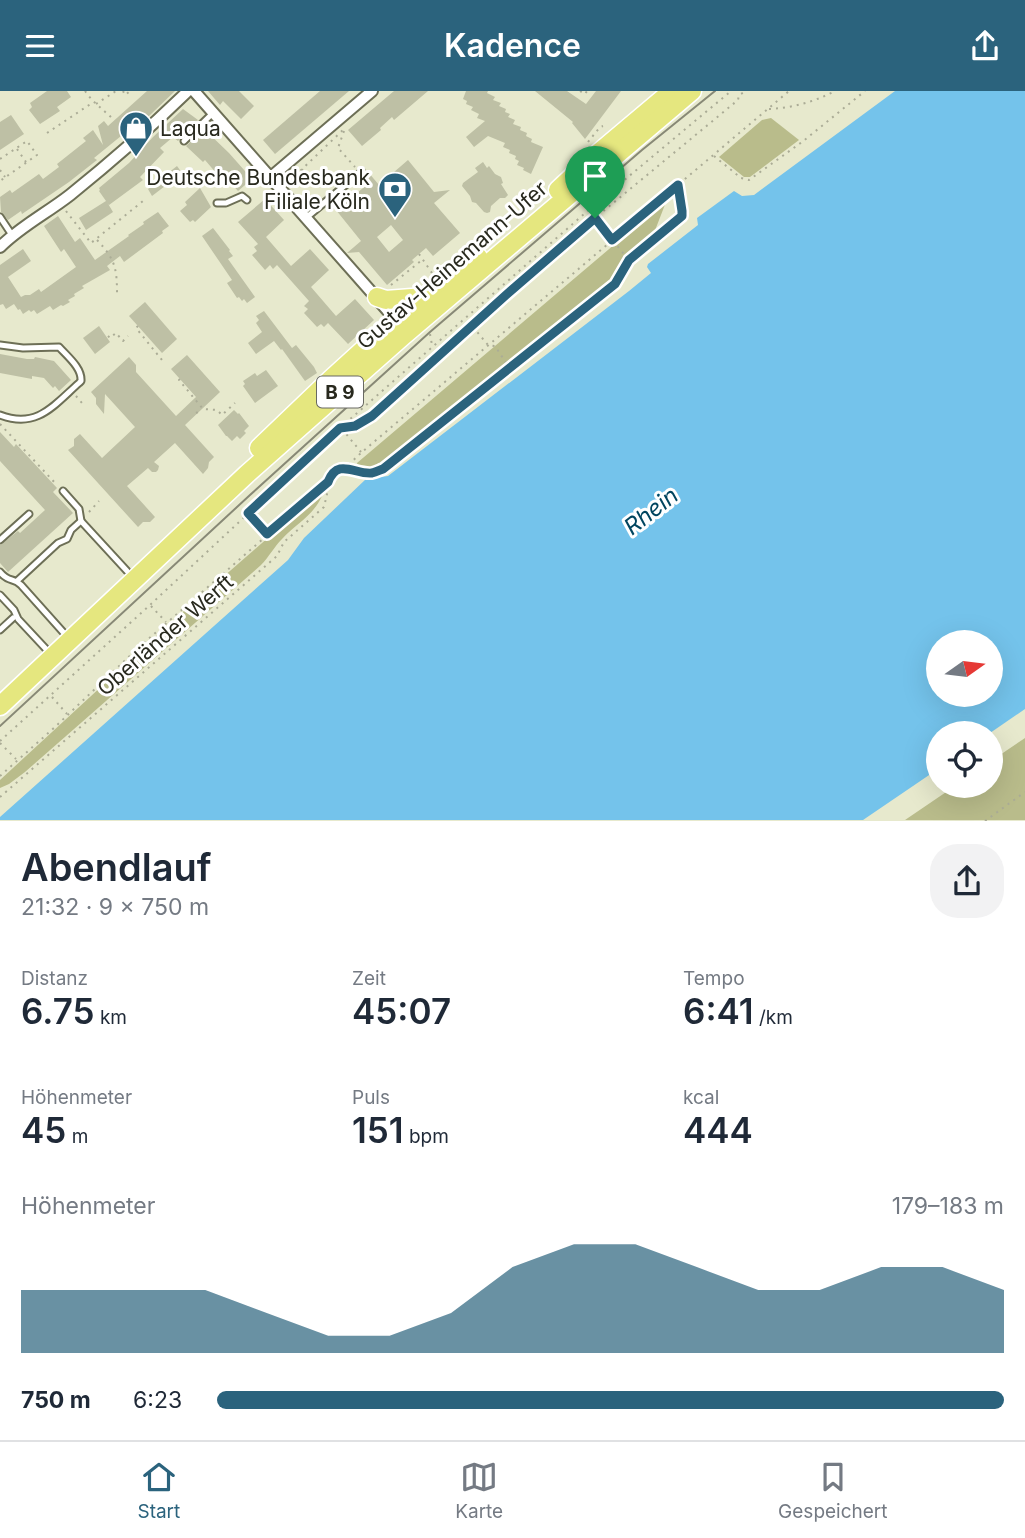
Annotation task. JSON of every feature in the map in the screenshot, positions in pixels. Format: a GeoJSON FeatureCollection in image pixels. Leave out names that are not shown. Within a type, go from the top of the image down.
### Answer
{"type":"FeatureCollection","features":[{"type":"Feature","properties":{"kind":"main road","name":"Gustav-Heinemann-Ufer"},"geometry":{"type":"LineString","coordinates":[[0,706],[402,326],[425,297],[491,248],[672,91]]}},
{"type":"Feature","properties":{"kind":"main road","name":"Gustav-Heinemann-Ufer"},"geometry":{"type":"LineString","coordinates":[[0,691],[330,380],[402,326],[692,91]]}},
{"type":"Feature","properties":{"kind":"main road"},"geometry":{"type":"LineString","coordinates":[[377,297],[386,300],[425,297]]}},
{"type":"Feature","properties":{"kind":"street"},"geometry":{"type":"LineString","coordinates":[[0,247],[12,235],[104,168],[188,91]]}},
{"type":"Feature","properties":{"kind":"street"},"geometry":{"type":"LineString","coordinates":[[194,91],[402,326]]}},
{"type":"Feature","properties":{"kind":"street"},"geometry":{"type":"LineString","coordinates":[[271,177],[372,91]]}},
{"type":"Feature","properties":{"kind":"lane"},"geometry":{"type":"LineString","coordinates":[[184,141],[212,113]]}},
{"type":"Feature","properties":{"kind":"lane"},"geometry":{"type":"LineString","coordinates":[[307,217],[360,173]]}},
{"type":"Feature","properties":{"kind":"lane"},"geometry":{"type":"LineString","coordinates":[[217,203],[226,203],[243,196],[247,200]]}},
{"type":"Feature","properties":{"kind":"lane"},"geometry":{"type":"LineString","coordinates":[[0,217],[12,235]]}},
{"type":"Feature","properties":{"kind":"lane"},"geometry":{"type":"LineString","coordinates":[[0,345],[59,348],[82,374],[79,383],[38,417],[17,420],[0,415]]}},
{"type":"Feature","properties":{"kind":"lane"},"geometry":{"type":"LineString","coordinates":[[62,491],[79,509],[81,521],[127,571]]}},
{"type":"Feature","properties":{"kind":"lane"},"geometry":{"type":"LineString","coordinates":[[0,540],[29,514]]}},
{"type":"Feature","properties":{"kind":"lane"},"geometry":{"type":"LineString","coordinates":[[17,581],[58,543],[67,539],[71,530],[81,521]]}},
{"type":"Feature","properties":{"kind":"lane"},"geometry":{"type":"LineString","coordinates":[[0,572],[8,580],[17,581],[63,632]]}},
{"type":"Feature","properties":{"kind":"lane"},"geometry":{"type":"LineString","coordinates":[[0,595],[46,649]]}},
{"type":"Feature","properties":{"kind":"lane"},"geometry":{"type":"LineString","coordinates":[[0,630],[13,618]]}},
{"type":"Feature","properties":{"kind":"path"},"geometry":{"type":"LineString","coordinates":[[85,91],[94,103],[114,120]]}},
{"type":"Feature","properties":{"kind":"path"},"geometry":{"type":"LineString","coordinates":[[47,133],[116,91]]}},
{"type":"Feature","properties":{"kind":"path"},"geometry":{"type":"LineString","coordinates":[[123,91],[125,95],[130,91]]}},
{"type":"Feature","properties":{"kind":"path"},"geometry":{"type":"LineString","coordinates":[[580,91],[585,95],[587,91]]}},
{"type":"Feature","properties":{"kind":"path"},"geometry":{"type":"LineString","coordinates":[[17,760],[0,742],[340,428],[592,207],[731,91]]}},
{"type":"Feature","properties":{"kind":"path"},"geometry":{"type":"LineString","coordinates":[[340,428],[355,426],[372,416],[595,218],[746,91]]}},
{"type":"Feature","properties":{"kind":"path","name":"Oberländer Werft"},"geometry":{"type":"LineString","coordinates":[[0,797],[277,556],[284,542],[324,507],[331,475],[345,468],[789,91]]}},
{"type":"Feature","properties":{"kind":"path"},"geometry":{"type":"LineString","coordinates":[[768,109],[788,108],[835,91]]}},
{"type":"Feature","properties":{"kind":"path"},"geometry":{"type":"LineString","coordinates":[[713,156],[741,178],[749,180],[802,142],[865,91]]}},
{"type":"Feature","properties":{"kind":"path"},"geometry":{"type":"LineString","coordinates":[[588,143],[603,125]]}},
{"type":"Feature","properties":{"kind":"path"},"geometry":{"type":"LineString","coordinates":[[302,169],[345,129],[338,148],[360,173]]}},
{"type":"Feature","properties":{"kind":"path"},"geometry":{"type":"LineString","coordinates":[[0,159],[27,141],[37,156],[0,181]]}},
{"type":"Feature","properties":{"kind":"path"},"geometry":{"type":"LineString","coordinates":[[17,148],[26,163]]}},
{"type":"Feature","properties":{"kind":"path"},"geometry":{"type":"LineString","coordinates":[[0,170],[5,177]]}},
{"type":"Feature","properties":{"kind":"path"},"geometry":{"type":"LineString","coordinates":[[345,468],[372,473],[383,469],[615,284],[629,260],[682,216],[678,185]]}},
{"type":"Feature","properties":{"kind":"path"},"geometry":{"type":"LineString","coordinates":[[60,202],[91,243],[143,201]]}},
{"type":"Feature","properties":{"kind":"path"},"geometry":{"type":"LineString","coordinates":[[591,214],[629,260]]}},
{"type":"Feature","properties":{"kind":"path"},"geometry":{"type":"LineString","coordinates":[[96,239],[106,249],[116,270],[117,294]]}},
{"type":"Feature","properties":{"kind":"path"},"geometry":{"type":"LineString","coordinates":[[419,254],[440,286]]}},
{"type":"Feature","properties":{"kind":"path"},"geometry":{"type":"LineString","coordinates":[[377,297],[422,260]]}},
{"type":"Feature","properties":{"kind":"path"},"geometry":{"type":"LineString","coordinates":[[138,326],[136,328],[152,344],[162,360],[160,364]]}},
{"type":"Feature","properties":{"kind":"path"},"geometry":{"type":"LineString","coordinates":[[472,326],[488,345],[495,346],[510,369]]}},
{"type":"Feature","properties":{"kind":"path"},"geometry":{"type":"LineString","coordinates":[[108,336],[110,338],[116,333],[123,341],[128,336]]}},
{"type":"Feature","properties":{"kind":"path"},"geometry":{"type":"LineString","coordinates":[[180,379],[202,409]]}},
{"type":"Feature","properties":{"kind":"path"},"geometry":{"type":"LineString","coordinates":[[196,413],[202,409],[217,409],[222,415],[235,403]]}},
{"type":"Feature","properties":{"kind":"path"},"geometry":{"type":"LineString","coordinates":[[0,424],[62,491]]}},
{"type":"Feature","properties":{"kind":"path"},"geometry":{"type":"LineString","coordinates":[[340,428],[362,452]]}},
{"type":"Feature","properties":{"kind":"path","name":"Oberländer Werft"},"geometry":{"type":"LineString","coordinates":[[0,776],[166,623],[328,482]]}},
{"type":"Feature","properties":{"kind":"path"},"geometry":{"type":"LineString","coordinates":[[81,521],[99,501]]}},
{"type":"Feature","properties":{"kind":"path"},"geometry":{"type":"LineString","coordinates":[[248,513],[267,534]]}},
{"type":"Feature","properties":{"kind":"path"},"geometry":{"type":"LineString","coordinates":[[150,605],[166,623]]}},
{"type":"Feature","properties":{"kind":"path"},"geometry":{"type":"LineString","coordinates":[[51,695],[68,714]]}},
{"type":"Feature","properties":{"kind":"path"},"geometry":{"type":"LineString","coordinates":[[985,821],[1025,792]]}},
{"type":"Feature","properties":{"kind":"green space"},"geometry":{"type":"Polygon","coordinates":[[[771,118],[799,140],[750,177],[744,177],[719,157],[762,120],[771,118]]]}},
{"type":"Feature","properties":{"kind":"green space"},"geometry":{"type":"Polygon","coordinates":[[[666,202],[654,233],[626,257],[612,282],[384,464],[373,468],[358,467],[357,463],[666,202]]]}},
{"type":"Feature","properties":{"kind":"green space"},"geometry":{"type":"Polygon","coordinates":[[[325,488],[312,511],[282,539],[261,565],[25,772],[0,788],[0,780],[168,625],[325,488]]]}},
{"type":"Feature","properties":{"kind":"green space"},"geometry":{"type":"Polygon","coordinates":[[[1025,738],[1025,820],[905,820],[937,798],[1003,798],[1003,753],[1025,738]]]}},
{"type":"Feature","properties":{"kind":"water","name":"Rhein"},"geometry":{"type":"Polygon","coordinates":[[[895,91],[1025,91],[1025,709],[1003,724],[1003,721],[926,721],[926,777],[863,820],[0,820],[0,817],[288,560],[304,538],[366,479],[388,476],[651,273],[648,264],[698,225],[697,218],[734,191],[742,196],[754,195],[895,91]]]}},
{"type":"Feature","properties":{"kind":"building"},"geometry":{"type":"Polygon","coordinates":[[[47,91],[67,91],[71,97],[57,107],[60,111],[40,124],[29,110],[32,107],[30,103],[47,91]]]}},
{"type":"Feature","properties":{"kind":"building"},"geometry":{"type":"Polygon","coordinates":[[[147,91],[175,91],[124,140],[121,136],[69,182],[22,214],[21,211],[8,220],[1,212],[0,197],[10,190],[12,193],[39,174],[43,179],[86,141],[83,138],[93,130],[103,145],[98,126],[104,121],[108,126],[147,91]]]}},
{"type":"Feature","properties":{"kind":"building"},"geometry":{"type":"Polygon","coordinates":[[[208,91],[239,91],[254,106],[241,119],[223,101],[220,105],[208,91]]]}},
{"type":"Feature","properties":{"kind":"building"},"geometry":{"type":"Polygon","coordinates":[[[320,91],[349,91],[275,154],[263,140],[320,91]]]}},
{"type":"Feature","properties":{"kind":"building"},"geometry":{"type":"Polygon","coordinates":[[[394,91],[428,91],[394,120],[392,117],[362,146],[348,130],[394,91]]]}},
{"type":"Feature","properties":{"kind":"building"},"geometry":{"type":"Polygon","coordinates":[[[466,91],[488,91],[487,93],[495,97],[493,100],[501,103],[499,106],[510,114],[508,117],[515,120],[513,124],[527,133],[526,136],[532,139],[531,142],[543,147],[531,174],[517,165],[519,161],[515,159],[516,156],[503,147],[505,143],[488,136],[474,147],[466,137],[485,121],[477,118],[479,114],[466,104],[467,101],[463,99],[466,91]]]}},
{"type":"Feature","properties":{"kind":"building"},"geometry":{"type":"Polygon","coordinates":[[[535,91],[567,91],[586,104],[596,91],[621,91],[585,139],[573,122],[535,91]]]}},
{"type":"Feature","properties":{"kind":"building"},"geometry":{"type":"Polygon","coordinates":[[[183,109],[198,120],[178,141],[173,137],[160,148],[164,152],[140,177],[143,180],[109,205],[107,202],[113,212],[86,230],[79,218],[106,201],[99,188],[129,163],[183,109]]]}},
{"type":"Feature","properties":{"kind":"building"},"geometry":{"type":"Polygon","coordinates":[[[11,115],[24,134],[0,150],[0,122],[11,115]]]}},
{"type":"Feature","properties":{"kind":"building"},"geometry":{"type":"Polygon","coordinates":[[[204,129],[252,179],[238,191],[220,171],[217,174],[205,160],[203,162],[186,146],[204,129]]]}},
{"type":"Feature","properties":{"kind":"building","name":"Deutsche Bundesbank Filiale Köln"},"geometry":{"type":"Polygon","coordinates":[[[408,160],[434,192],[450,190],[434,203],[460,233],[433,256],[426,248],[387,285],[359,252],[347,253],[361,241],[336,210],[368,184],[363,166],[379,185],[408,160]],[[391,225],[377,237],[389,252],[403,240],[391,225]]]}},
{"type":"Feature","properties":{"kind":"building"},"geometry":{"type":"Polygon","coordinates":[[[483,162],[501,177],[501,184],[508,195],[500,198],[487,213],[472,202],[462,186],[478,172],[475,168],[483,162]]]}},
{"type":"Feature","properties":{"kind":"building"},"geometry":{"type":"Polygon","coordinates":[[[177,166],[182,173],[152,196],[148,189],[177,166]]]}},
{"type":"Feature","properties":{"kind":"building"},"geometry":{"type":"Polygon","coordinates":[[[200,188],[211,207],[195,222],[190,222],[180,211],[187,205],[185,202],[200,188]]]}},
{"type":"Feature","properties":{"kind":"building"},"geometry":{"type":"Polygon","coordinates":[[[265,199],[284,220],[266,237],[291,266],[310,249],[329,270],[311,287],[336,316],[355,299],[374,320],[348,344],[328,323],[324,327],[321,324],[317,327],[304,313],[308,309],[304,306],[309,301],[277,265],[273,269],[270,265],[265,270],[252,255],[257,251],[254,247],[258,244],[238,222],[265,199]]]}},
{"type":"Feature","properties":{"kind":"building"},"geometry":{"type":"Polygon","coordinates":[[[158,212],[169,226],[163,233],[124,262],[120,256],[107,266],[110,270],[82,286],[84,288],[68,300],[70,302],[53,310],[50,306],[37,314],[34,310],[29,310],[23,314],[14,304],[6,309],[3,304],[0,305],[0,265],[23,249],[31,261],[8,277],[21,297],[39,289],[41,292],[76,267],[64,249],[61,252],[44,226],[58,216],[75,242],[80,238],[95,260],[158,212]]]}},
{"type":"Feature","properties":{"kind":"building"},"geometry":{"type":"Polygon","coordinates":[[[213,228],[233,256],[228,259],[255,297],[247,303],[244,299],[242,301],[237,298],[227,283],[232,280],[202,236],[213,228]]]}},
{"type":"Feature","properties":{"kind":"building"},"geometry":{"type":"Polygon","coordinates":[[[145,302],[177,339],[162,353],[129,316],[145,302]]]}},
{"type":"Feature","properties":{"kind":"building"},"geometry":{"type":"Polygon","coordinates":[[[264,311],[292,348],[296,345],[317,373],[305,381],[274,341],[256,354],[248,343],[262,332],[256,323],[259,320],[256,316],[264,311]]]}},
{"type":"Feature","properties":{"kind":"building"},"geometry":{"type":"Polygon","coordinates":[[[99,326],[110,342],[95,354],[83,338],[99,326]]]}},
{"type":"Feature","properties":{"kind":"building"},"geometry":{"type":"Polygon","coordinates":[[[0,354],[54,361],[71,380],[59,391],[44,378],[32,376],[32,379],[0,373],[0,354]]]}},
{"type":"Feature","properties":{"kind":"building"},"geometry":{"type":"Polygon","coordinates":[[[187,355],[220,392],[185,425],[214,457],[203,474],[175,443],[154,462],[159,466],[156,472],[148,468],[127,486],[155,517],[138,527],[68,450],[74,446],[74,439],[80,434],[102,458],[135,427],[105,394],[104,414],[91,392],[129,357],[136,365],[136,372],[176,416],[196,397],[171,369],[187,355]]]}},
{"type":"Feature","properties":{"kind":"building"},"geometry":{"type":"Polygon","coordinates":[[[266,370],[278,386],[255,403],[243,386],[243,381],[266,370]]]}},
{"type":"Feature","properties":{"kind":"building"},"geometry":{"type":"Polygon","coordinates":[[[234,410],[249,426],[240,439],[237,436],[232,441],[218,425],[234,410]]]}},
{"type":"Feature","properties":{"kind":"building"},"geometry":{"type":"Polygon","coordinates":[[[0,432],[14,447],[16,444],[57,488],[53,492],[73,513],[8,572],[0,563],[0,545],[18,531],[20,533],[45,510],[0,461],[0,432]]]}},
{"type":"Feature","properties":{"kind":"tram line"},"geometry":{"type":"LineString","coordinates":[[0,726],[430,332],[715,91]]}},
{"type":"Feature","properties":{"kind":"place","name":"Laqua"},"geometry":{"type":"Point","coordinates":[136,158]}},
{"type":"Feature","properties":{"kind":"place","name":"Deutsche Bundesbank Filiale Köln"},"geometry":{"type":"Point","coordinates":[395,219]}},
{"type":"Feature","properties":{"kind":"route"},"geometry":{"type":"LineString","coordinates":[[678,185],[682,216],[629,260],[615,284],[383,469],[372,473],[345,468],[338,470],[331,475],[328,482],[267,534],[248,513],[340,428],[355,426],[372,416],[595,218],[612,240],[678,185]]}}]}
